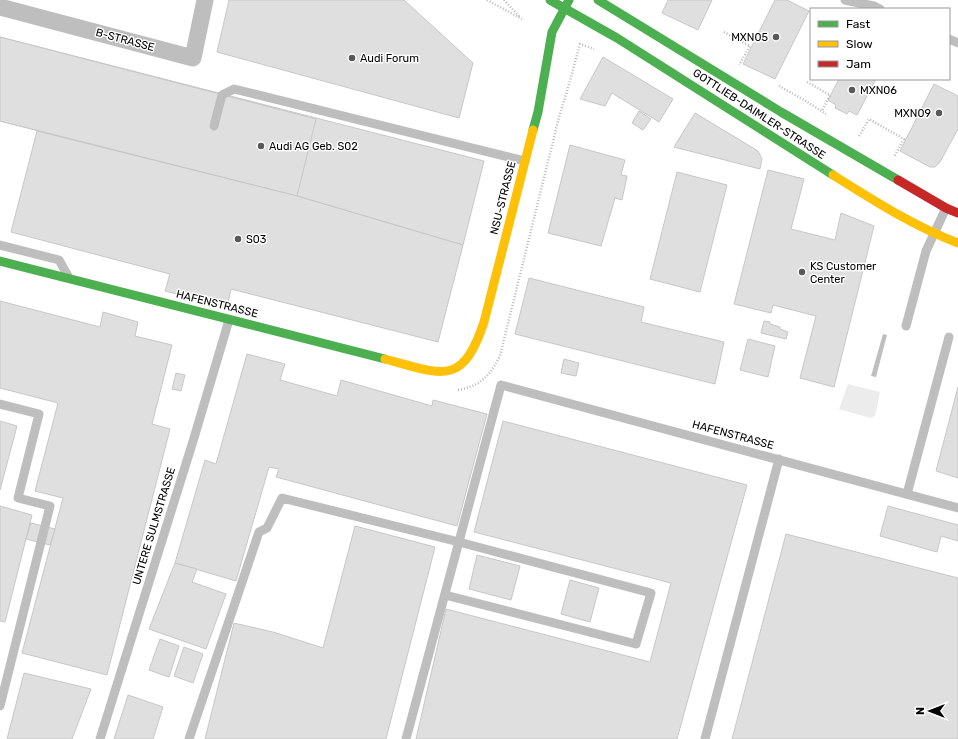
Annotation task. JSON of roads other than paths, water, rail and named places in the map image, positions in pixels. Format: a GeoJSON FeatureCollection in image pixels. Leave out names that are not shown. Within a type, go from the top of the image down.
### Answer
{"type":"FeatureCollection","features":[{"type":"Feature","properties":{"kind":"main road","name":"GOTTLIEB-DAIMLER-STRASSE"},"geometry":{"type":"LineString","coordinates":[[550,0],[567,4],[617,38],[891,211],[934,234],[958,243]]}},
{"type":"Feature","properties":{"kind":"main road","name":"GOTTLIEB-DAIMLER-STRASSE"},"geometry":{"type":"LineString","coordinates":[[598,0],[781,112],[946,208],[958,213]]}},
{"type":"Feature","properties":{"kind":"main road","name":"NSU-STRASSE"},"geometry":{"type":"LineString","coordinates":[[427,370],[443,372],[456,368],[468,359],[476,348],[538,112],[552,32],[567,4]]}},
{"type":"Feature","properties":{"kind":"main road","name":"HAFENSTRASSE"},"geometry":{"type":"LineString","coordinates":[[0,261],[427,370]]}},
{"type":"Feature","properties":{"kind":"street"},"geometry":{"type":"LineString","coordinates":[[0,1],[7,0]]}},
{"type":"Feature","properties":{"kind":"street","name":"B-STRASSE"},"geometry":{"type":"LineString","coordinates":[[0,7],[193,58],[205,0]]}},
{"type":"Feature","properties":{"kind":"lane"},"geometry":{"type":"LineString","coordinates":[[845,0],[878,8]]}},
{"type":"Feature","properties":{"kind":"lane"},"geometry":{"type":"LineString","coordinates":[[214,126],[222,95],[234,89],[525,161]]}},
{"type":"Feature","properties":{"kind":"lane"},"geometry":{"type":"LineString","coordinates":[[906,326],[926,251],[946,208]]}},
{"type":"Feature","properties":{"kind":"lane"},"geometry":{"type":"LineString","coordinates":[[0,246],[59,260],[70,279]]}},
{"type":"Feature","properties":{"kind":"lane","name":"UNTERE SULMSTRASSE"},"geometry":{"type":"LineString","coordinates":[[100,739],[194,438],[229,320]]}},
{"type":"Feature","properties":{"kind":"lane"},"geometry":{"type":"LineString","coordinates":[[907,494],[949,337]]}},
{"type":"Feature","properties":{"kind":"lane","name":"HAFENSTRASSE"},"geometry":{"type":"LineString","coordinates":[[459,542],[501,385],[958,508]]}},
{"type":"Feature","properties":{"kind":"lane"},"geometry":{"type":"LineString","coordinates":[[0,404],[39,414],[18,498],[50,506],[0,706]]}},
{"type":"Feature","properties":{"kind":"lane"},"geometry":{"type":"LineString","coordinates":[[705,739],[779,459]]}},
{"type":"Feature","properties":{"kind":"lane"},"geometry":{"type":"LineString","coordinates":[[189,739],[259,532],[267,528],[282,498],[651,592],[636,644],[445,594]]}},
{"type":"Feature","properties":{"kind":"lane"},"geometry":{"type":"LineString","coordinates":[[406,739],[459,542]]}},
{"type":"Feature","properties":{"kind":"place","name":"MXN05"},"geometry":{"type":"Point","coordinates":[776,37]}},
{"type":"Feature","properties":{"kind":"place","name":"Audi Forum"},"geometry":{"type":"Point","coordinates":[352,58]}},
{"type":"Feature","properties":{"kind":"place","name":"MXN06"},"geometry":{"type":"Point","coordinates":[852,90]}},
{"type":"Feature","properties":{"kind":"place","name":"MXN09"},"geometry":{"type":"Point","coordinates":[939,113]}},
{"type":"Feature","properties":{"kind":"place","name":"Audi AG Geb. S02"},"geometry":{"type":"Point","coordinates":[261,146]}},
{"type":"Feature","properties":{"kind":"place","name":"S03"},"geometry":{"type":"Point","coordinates":[238,239]}},
{"type":"Feature","properties":{"kind":"place","name":"KS Customer Center"},"geometry":{"type":"Point","coordinates":[802,272]}}]}
